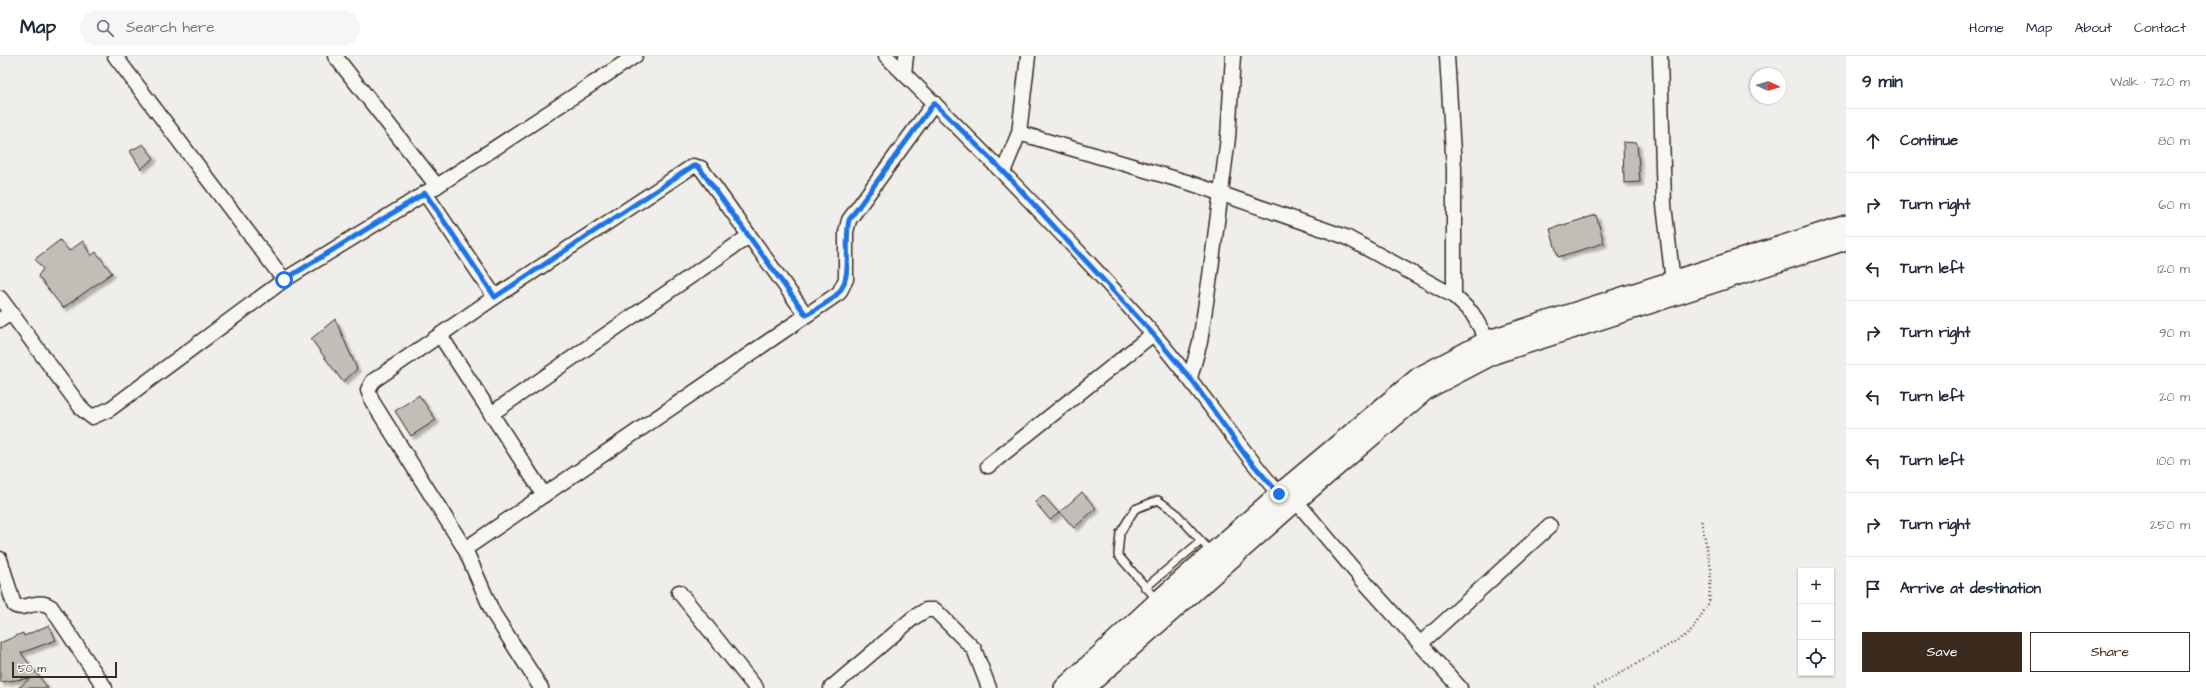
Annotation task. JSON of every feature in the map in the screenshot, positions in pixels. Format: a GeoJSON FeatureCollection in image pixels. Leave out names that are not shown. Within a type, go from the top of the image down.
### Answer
{"type":"FeatureCollection","features":[{"type":"Feature","properties":{"kind":"main road"},"geometry":{"type":"LineString","coordinates":[[1085,688],[1187,575],[1207,547],[1279,494],[1419,377],[1492,347],[1673,282],[1846,225]]}},
{"type":"Feature","properties":{"kind":"main road"},"geometry":{"type":"LineString","coordinates":[[1064,688],[1152,594],[1187,575],[1296,501],[1427,389],[1492,347],[1846,240]]}},
{"type":"Feature","properties":{"kind":"street"},"geometry":{"type":"LineString","coordinates":[[115,56],[284,280]]}},
{"type":"Feature","properties":{"kind":"street"},"geometry":{"type":"LineString","coordinates":[[335,56],[437,186]]}},
{"type":"Feature","properties":{"kind":"street"},"geometry":{"type":"LineString","coordinates":[[0,298],[5,316],[82,409],[92,417],[110,409],[284,280],[437,186],[635,56]]}},
{"type":"Feature","properties":{"kind":"street"},"geometry":{"type":"LineString","coordinates":[[886,56],[1004,172],[1153,334],[1190,378],[1246,456],[1279,494]]}},
{"type":"Feature","properties":{"kind":"street"},"geometry":{"type":"LineString","coordinates":[[904,74],[906,56]]}},
{"type":"Feature","properties":{"kind":"street"},"geometry":{"type":"LineString","coordinates":[[1004,172],[1019,133],[1028,56]]}},
{"type":"Feature","properties":{"kind":"street"},"geometry":{"type":"LineString","coordinates":[[1190,378],[1200,342],[1228,138],[1233,56]]}},
{"type":"Feature","properties":{"kind":"street"},"geometry":{"type":"LineString","coordinates":[[1447,56],[1454,169],[1454,296]]}},
{"type":"Feature","properties":{"kind":"street"},"geometry":{"type":"LineString","coordinates":[[1660,56],[1664,205],[1673,282]]}},
{"type":"Feature","properties":{"kind":"street"},"geometry":{"type":"LineString","coordinates":[[465,549],[839,293],[846,279],[846,232],[849,220],[934,103]]}},
{"type":"Feature","properties":{"kind":"street"},"geometry":{"type":"LineString","coordinates":[[1019,133],[1220,193],[1346,237],[1454,296],[1472,313],[1492,347]]}},
{"type":"Feature","properties":{"kind":"street"},"geometry":{"type":"LineString","coordinates":[[541,688],[492,613],[465,549],[372,401],[368,390],[373,381],[495,297],[693,166],[702,168],[806,315]]}},
{"type":"Feature","properties":{"kind":"street"},"geometry":{"type":"LineString","coordinates":[[425,193],[495,297]]}},
{"type":"Feature","properties":{"kind":"street"},"geometry":{"type":"LineString","coordinates":[[491,414],[750,236]]}},
{"type":"Feature","properties":{"kind":"street"},"geometry":{"type":"LineString","coordinates":[[988,466],[1153,334]]}},
{"type":"Feature","properties":{"kind":"street"},"geometry":{"type":"LineString","coordinates":[[440,335],[544,495]]}},
{"type":"Feature","properties":{"kind":"street"},"geometry":{"type":"LineString","coordinates":[[1296,501],[1360,577],[1460,688]]}},
{"type":"Feature","properties":{"kind":"street"},"geometry":{"type":"LineString","coordinates":[[1420,644],[1550,526]]}},
{"type":"Feature","properties":{"kind":"street"},"geometry":{"type":"LineString","coordinates":[[0,559],[14,605],[21,607],[41,603],[51,607],[105,688]]}},
{"type":"Feature","properties":{"kind":"street"},"geometry":{"type":"LineString","coordinates":[[680,592],[756,688]]}},
{"type":"Feature","properties":{"kind":"street"},"geometry":{"type":"LineString","coordinates":[[832,688],[913,618],[926,610],[935,610],[974,650],[988,688]]}},
{"type":"Feature","properties":{"kind":"lane"},"geometry":{"type":"LineString","coordinates":[[1152,594],[1118,555],[1120,533],[1135,509],[1158,500],[1175,512],[1207,547]]}},
{"type":"Feature","properties":{"kind":"path"},"geometry":{"type":"LineString","coordinates":[[1594,688],[1690,633],[1709,603],[1711,569],[1701,519]]}},
{"type":"Feature","properties":{"kind":"building"},"geometry":{"type":"Polygon","coordinates":[[[1623,142],[1637,143],[1640,182],[1624,183],[1623,142]]]}},
{"type":"Feature","properties":{"kind":"building"},"geometry":{"type":"Polygon","coordinates":[[[143,144],[154,158],[141,169],[130,151],[143,144]]]}},
{"type":"Feature","properties":{"kind":"building"},"geometry":{"type":"Polygon","coordinates":[[[1596,215],[1604,243],[1558,257],[1550,229],[1596,215]]]}},
{"type":"Feature","properties":{"kind":"building"},"geometry":{"type":"Polygon","coordinates":[[[60,240],[69,251],[83,241],[91,256],[96,252],[112,273],[63,308],[38,276],[43,269],[35,259],[60,240]]]}},
{"type":"Feature","properties":{"kind":"building"},"geometry":{"type":"Polygon","coordinates":[[[335,319],[357,369],[343,382],[311,339],[335,319]]]}},
{"type":"Feature","properties":{"kind":"building"},"geometry":{"type":"Polygon","coordinates":[[[419,395],[436,420],[411,436],[395,411],[419,395]]]}},
{"type":"Feature","properties":{"kind":"building"},"geometry":{"type":"Polygon","coordinates":[[[1082,492],[1096,508],[1074,528],[1060,512],[1082,492]]]}},
{"type":"Feature","properties":{"kind":"building"},"geometry":{"type":"Polygon","coordinates":[[[1043,495],[1059,513],[1050,520],[1035,502],[1043,495]]]}},
{"type":"Feature","properties":{"kind":"building"},"geometry":{"type":"Polygon","coordinates":[[[49,625],[56,640],[21,653],[48,688],[18,688],[31,678],[0,682],[0,643],[23,633],[24,636],[49,625]]]}},
{"type":"Feature","properties":{"kind":"route"},"geometry":{"type":"LineString","coordinates":[[284,280],[425,193],[495,297],[693,166],[698,166],[702,168],[806,315],[839,293],[846,279],[846,232],[849,220],[934,103],[1004,172],[1153,334],[1190,378],[1246,456],[1279,494]]}}]}
